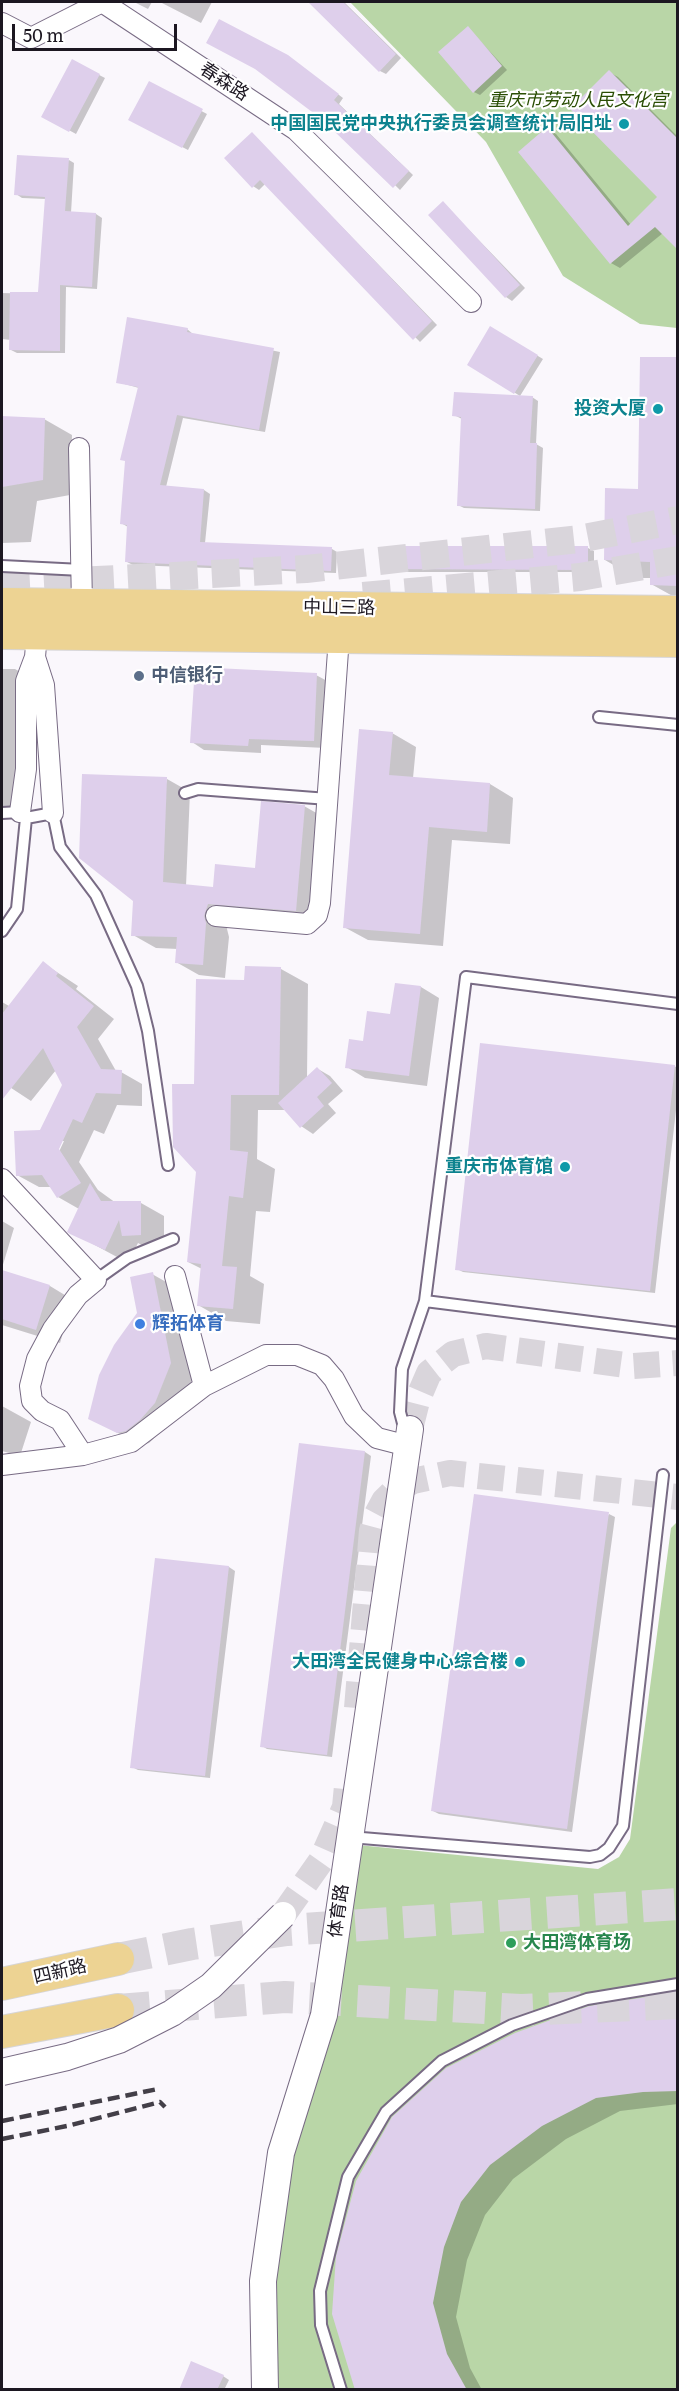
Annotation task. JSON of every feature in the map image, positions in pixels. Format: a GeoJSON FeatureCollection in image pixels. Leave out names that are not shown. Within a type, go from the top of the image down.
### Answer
{"type":"FeatureCollection","features":[{"type":"Feature","properties":{"kind":"main road","name":"中山三路"},"geometry":{"type":"LineString","coordinates":[[2,604],[678,612]]}},
{"type":"Feature","properties":{"kind":"main road","name":"中山三路"},"geometry":{"type":"LineString","coordinates":[[2,633],[36,645],[339,637],[678,641]]}},
{"type":"Feature","properties":{"kind":"main road","name":"四新路"},"geometry":{"type":"LineString","coordinates":[[2,1984],[118,1959]]}},
{"type":"Feature","properties":{"kind":"main road"},"geometry":{"type":"LineString","coordinates":[[2,2032],[118,2010]]}},
{"type":"Feature","properties":{"kind":"street","name":"春森路"},"geometry":{"type":"LineString","coordinates":[[2,23],[31,38],[102,2],[296,130],[471,302]]}},
{"type":"Feature","properties":{"kind":"street"},"geometry":{"type":"LineString","coordinates":[[79,447],[82,605]]}},
{"type":"Feature","properties":{"kind":"street"},"geometry":{"type":"LineString","coordinates":[[216,916],[307,924],[317,915],[320,903],[339,637]]}},
{"type":"Feature","properties":{"kind":"street"},"geometry":{"type":"LineString","coordinates":[[36,645],[44,685],[53,813]]}},
{"type":"Feature","properties":{"kind":"street"},"geometry":{"type":"LineString","coordinates":[[16,815],[26,769],[26,681],[36,645]]}},
{"type":"Feature","properties":{"kind":"street"},"geometry":{"type":"LineString","coordinates":[[2,1179],[96,1280],[78,1295],[53,1329],[37,1359],[30,1386],[32,1401],[42,1411],[60,1420],[83,1455]]}},
{"type":"Feature","properties":{"kind":"street"},"geometry":{"type":"LineString","coordinates":[[175,1276],[204,1386]]}},
{"type":"Feature","properties":{"kind":"street"},"geometry":{"type":"LineString","coordinates":[[2,1465],[83,1455],[131,1442],[204,1386],[266,1355],[297,1356],[322,1365],[334,1379],[354,1416],[377,1438],[409,1437]]}},
{"type":"Feature","properties":{"kind":"street","name":"体育路"},"geometry":{"type":"LineString","coordinates":[[265,2390],[263,2281],[281,2153],[324,2014],[409,1437]]}},
{"type":"Feature","properties":{"kind":"street"},"geometry":{"type":"LineString","coordinates":[[2,2072],[67,2057],[119,2040],[172,2013],[211,1986],[283,1915]]}},
{"type":"Feature","properties":{"kind":"lane"},"geometry":{"type":"LineString","coordinates":[[2,566],[82,570]]}},
{"type":"Feature","properties":{"kind":"lane"},"geometry":{"type":"LineString","coordinates":[[598,717],[678,725]]}},
{"type":"Feature","properties":{"kind":"lane"},"geometry":{"type":"LineString","coordinates":[[185,793],[198,789],[328,799]]}},
{"type":"Feature","properties":{"kind":"lane"},"geometry":{"type":"LineString","coordinates":[[2,931],[17,909],[16,815],[53,813],[60,847],[96,895],[137,986],[148,1031],[168,1165]]}},
{"type":"Feature","properties":{"kind":"lane"},"geometry":{"type":"LineString","coordinates":[[409,1437],[400,1412],[402,1369],[425,1301],[466,977],[678,1004]]}},
{"type":"Feature","properties":{"kind":"lane"},"geometry":{"type":"LineString","coordinates":[[96,1280],[127,1258],[173,1239]]}},
{"type":"Feature","properties":{"kind":"lane"},"geometry":{"type":"LineString","coordinates":[[425,1301],[678,1333]]}},
{"type":"Feature","properties":{"kind":"lane"},"geometry":{"type":"LineString","coordinates":[[350,1837],[590,1857],[600,1855],[609,1848],[623,1826],[663,1475]]}},
{"type":"Feature","properties":{"kind":"lane"},"geometry":{"type":"LineString","coordinates":[[340,2390],[321,2325],[320,2291],[348,2177],[386,2112],[442,2061],[512,2025],[587,1999],[678,1984]]}},
{"type":"Feature","properties":{"kind":"green space","name":"重庆市劳动人民文化宫"},"geometry":{"type":"Polygon","coordinates":[[[350,2],[677,2],[677,328],[640,324],[563,276],[486,142],[350,2]]]}},
{"type":"Feature","properties":{"kind":"green space","name":"大田湾体育场"},"geometry":{"type":"Polygon","coordinates":[[[677,1522],[677,2389],[275,2390],[273,2283],[290,2154],[358,1845],[598,1869],[619,1857],[630,1839],[671,1528],[677,1522]]]}},
{"type":"Feature","properties":{"kind":"building"},"geometry":{"type":"Polygon","coordinates":[[[308,2],[343,2],[396,54],[379,72],[308,2]]]}},
{"type":"Feature","properties":{"kind":"building"},"geometry":{"type":"Polygon","coordinates":[[[219,19],[288,55],[339,94],[334,100],[409,171],[393,188],[334,131],[336,130],[255,69],[206,43],[219,19]]]}},
{"type":"Feature","properties":{"kind":"building"},"geometry":{"type":"Polygon","coordinates":[[[468,26],[502,66],[473,93],[438,52],[468,26]]]}},
{"type":"Feature","properties":{"kind":"building"},"geometry":{"type":"Polygon","coordinates":[[[72,59],[100,74],[69,132],[41,117],[72,59]]]}},
{"type":"Feature","properties":{"kind":"building"},"geometry":{"type":"Polygon","coordinates":[[[609,70],[678,139],[678,250],[655,227],[610,264],[518,152],[547,127],[628,226],[657,197],[570,109],[609,70]]]}},
{"type":"Feature","properties":{"kind":"building"},"geometry":{"type":"Polygon","coordinates":[[[149,81],[203,109],[182,148],[128,120],[149,81]]]}},
{"type":"Feature","properties":{"kind":"building"},"geometry":{"type":"Polygon","coordinates":[[[252,132],[432,321],[413,340],[260,180],[252,188],[224,158],[252,132]]]}},
{"type":"Feature","properties":{"kind":"building"},"geometry":{"type":"Polygon","coordinates":[[[17,155],[69,158],[65,211],[96,213],[92,287],[60,285],[60,351],[9,350],[10,292],[38,292],[45,197],[14,195],[17,155]]]}},
{"type":"Feature","properties":{"kind":"building"},"geometry":{"type":"Polygon","coordinates":[[[443,201],[520,285],[505,298],[428,215],[443,201]]]}},
{"type":"Feature","properties":{"kind":"building"},"geometry":{"type":"Polygon","coordinates":[[[127,317],[188,328],[187,332],[274,348],[259,430],[177,415],[160,485],[204,489],[200,542],[332,547],[331,571],[125,562],[127,525],[120,524],[125,461],[120,460],[138,387],[116,383],[127,317]]]}},
{"type":"Feature","properties":{"kind":"building"},"geometry":{"type":"Polygon","coordinates":[[[490,326],[538,355],[514,394],[467,365],[490,326]]]}},
{"type":"Feature","properties":{"kind":"building"},"geometry":{"type":"Polygon","coordinates":[[[640,357],[678,357],[678,586],[650,585],[650,562],[604,560],[605,488],[638,489],[640,357]]]}},
{"type":"Feature","properties":{"kind":"building"},"geometry":{"type":"Polygon","coordinates":[[[454,392],[533,396],[530,443],[537,443],[535,509],[457,506],[461,417],[452,416],[454,392]]]}},
{"type":"Feature","properties":{"kind":"building"},"geometry":{"type":"Polygon","coordinates":[[[2,416],[45,418],[43,480],[2,487],[2,416]]]}},
{"type":"Feature","properties":{"kind":"building"},"geometry":{"type":"Polygon","coordinates":[[[389,546],[588,546],[588,570],[389,569],[389,546]]]}},
{"type":"Feature","properties":{"kind":"building"},"geometry":{"type":"Polygon","coordinates":[[[195,667],[317,673],[314,741],[249,739],[248,746],[190,743],[195,667]]]}},
{"type":"Feature","properties":{"kind":"building"},"geometry":{"type":"Polygon","coordinates":[[[359,729],[393,732],[389,775],[490,783],[487,832],[429,827],[420,934],[343,928],[359,729]]]}},
{"type":"Feature","properties":{"kind":"building"},"geometry":{"type":"Polygon","coordinates":[[[82,774],[167,777],[163,882],[213,887],[215,864],[255,868],[261,801],[305,805],[296,911],[208,904],[204,916],[206,923],[203,965],[175,963],[177,937],[131,936],[133,901],[79,858],[82,774]]]}},
{"type":"Feature","properties":{"kind":"building"},"geometry":{"type":"Polygon","coordinates":[[[43,961],[58,973],[56,976],[94,1006],[77,1027],[101,1069],[122,1070],[121,1094],[96,1093],[82,1123],[73,1119],[59,1149],[81,1183],[57,1198],[42,1175],[16,1176],[14,1131],[40,1130],[62,1085],[43,1048],[2,1100],[2,1014],[43,961]]]}},
{"type":"Feature","properties":{"kind":"building"},"geometry":{"type":"Polygon","coordinates":[[[245,966],[281,967],[279,1095],[231,1095],[230,1150],[248,1152],[243,1198],[229,1196],[222,1266],[237,1267],[233,1309],[197,1306],[201,1264],[187,1262],[196,1172],[173,1147],[172,1084],[194,1084],[196,979],[244,980],[245,966]]]}},
{"type":"Feature","properties":{"kind":"building"},"geometry":{"type":"Polygon","coordinates":[[[395,983],[421,986],[409,1076],[345,1068],[349,1039],[363,1041],[367,1011],[390,1014],[395,983]]]}},
{"type":"Feature","properties":{"kind":"building","name":"重庆市体育馆"},"geometry":{"type":"Polygon","coordinates":[[[480,1043],[675,1065],[650,1291],[455,1270],[480,1043]]]}},
{"type":"Feature","properties":{"kind":"building"},"geometry":{"type":"Polygon","coordinates":[[[317,1067],[332,1083],[317,1097],[324,1106],[300,1128],[278,1103],[317,1067]]]}},
{"type":"Feature","properties":{"kind":"building"},"geometry":{"type":"Polygon","coordinates":[[[90,1183],[101,1201],[141,1201],[141,1235],[122,1236],[119,1220],[105,1250],[67,1232],[90,1183]]]}},
{"type":"Feature","properties":{"kind":"building"},"geometry":{"type":"Polygon","coordinates":[[[2,1270],[50,1285],[36,1330],[2,1319],[2,1270]]]}},
{"type":"Feature","properties":{"kind":"building"},"geometry":{"type":"Polygon","coordinates":[[[153,1272],[171,1363],[155,1403],[140,1420],[126,1431],[117,1433],[88,1419],[99,1375],[114,1345],[137,1313],[130,1277],[153,1272]]]}},
{"type":"Feature","properties":{"kind":"building"},"geometry":{"type":"Polygon","coordinates":[[[299,1443],[365,1451],[327,1755],[260,1747],[299,1443]]]}},
{"type":"Feature","properties":{"kind":"building","name":"大田湾全民健身中心综合楼"},"geometry":{"type":"Polygon","coordinates":[[[474,1494],[609,1512],[567,1829],[431,1811],[474,1494]]]}},
{"type":"Feature","properties":{"kind":"building"},"geometry":{"type":"Polygon","coordinates":[[[155,1558],[229,1566],[205,1776],[130,1768],[155,1558]]]}},
{"type":"Feature","properties":{"kind":"building"},"geometry":{"type":"Polygon","coordinates":[[[678,1992],[678,2091],[643,2092],[596,2098],[542,2126],[490,2165],[461,2202],[444,2247],[433,2303],[447,2354],[467,2390],[355,2390],[332,2314],[336,2256],[356,2181],[392,2117],[446,2068],[515,2033],[589,2006],[678,1992]]]}},
{"type":"Feature","properties":{"kind":"building"},"geometry":{"type":"Polygon","coordinates":[[[191,2361],[224,2375],[217,2390],[179,2390],[191,2361]]]}},
{"type":"Feature","properties":{"kind":"tunnel"},"geometry":{"type":"LineString","coordinates":[[2,585],[306,569],[579,539],[678,520]]}},
{"type":"Feature","properties":{"kind":"tunnel"},"geometry":{"type":"LineString","coordinates":[[363,596],[580,577],[678,560]]}},
{"type":"Feature","properties":{"kind":"tunnel"},"geometry":{"type":"LineString","coordinates":[[410,1429],[417,1401],[429,1373],[453,1354],[486,1346],[633,1366],[678,1363]]}},
{"type":"Feature","properties":{"kind":"tunnel"},"geometry":{"type":"LineString","coordinates":[[357,1708],[372,1531],[376,1516],[384,1501],[395,1490],[413,1481],[450,1473],[678,1497]]}},
{"type":"Feature","properties":{"kind":"tunnel"},"geometry":{"type":"LineString","coordinates":[[283,1915],[321,1861],[345,1807],[347,1786]]}},
{"type":"Feature","properties":{"kind":"tunnel"},"geometry":{"type":"LineString","coordinates":[[118,1959],[192,1944],[287,1930],[678,1904]]}},
{"type":"Feature","properties":{"kind":"tunnel"},"geometry":{"type":"LineString","coordinates":[[118,2010],[285,1997],[521,2010],[678,2003]]}},
{"type":"Feature","properties":{"kind":"railway"},"geometry":{"type":"LineString","coordinates":[[2,2121],[158,2089]]}},
{"type":"Feature","properties":{"kind":"railway"},"geometry":{"type":"LineString","coordinates":[[2,2139],[67,2126],[160,2102],[165,2107]]}},
{"type":"Feature","properties":{"kind":"place","name":"中国国民党中央执行委员会调查统计局旧址"},"geometry":{"type":"Point","coordinates":[624,124]}},
{"type":"Feature","properties":{"kind":"place","name":"投资大厦"},"geometry":{"type":"Point","coordinates":[658,409]}},
{"type":"Feature","properties":{"kind":"place","name":"中信银行"},"geometry":{"type":"Point","coordinates":[139,676]}},
{"type":"Feature","properties":{"kind":"place","name":"重庆市体育馆"},"geometry":{"type":"Point","coordinates":[565,1167]}},
{"type":"Feature","properties":{"kind":"place","name":"辉拓体育"},"geometry":{"type":"Point","coordinates":[140,1324]}},
{"type":"Feature","properties":{"kind":"place","name":"大田湾全民健身中心综合楼"},"geometry":{"type":"Point","coordinates":[520,1662]}},
{"type":"Feature","properties":{"kind":"place","name":"大田湾体育场"},"geometry":{"type":"Point","coordinates":[511,1943]}}]}
